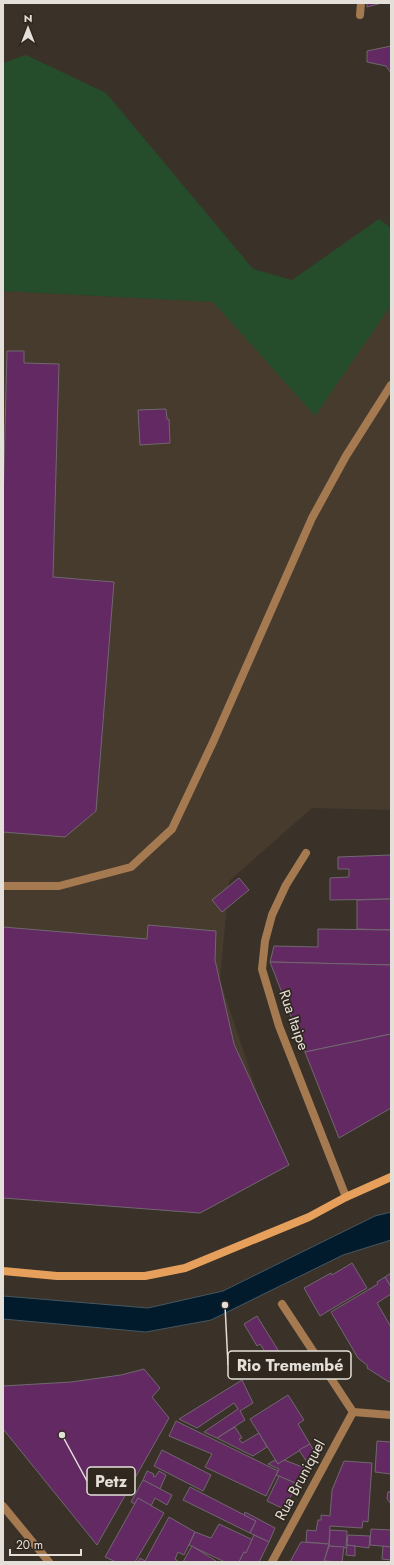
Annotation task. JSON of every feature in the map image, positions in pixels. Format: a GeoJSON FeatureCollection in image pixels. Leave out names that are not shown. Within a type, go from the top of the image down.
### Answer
{"type":"FeatureCollection","features":[{"type":"Feature","properties":{"kind":"main road"},"geometry":{"type":"LineString","coordinates":[[3,1271],[57,1276],[145,1276],[185,1268],[309,1217],[346,1197],[391,1177]]}},
{"type":"Feature","properties":{"kind":"street"},"geometry":{"type":"LineString","coordinates":[[360,15],[361,3]]}},
{"type":"Feature","properties":{"kind":"street"},"geometry":{"type":"LineString","coordinates":[[3,886],[59,886],[131,867],[172,829],[214,740],[312,518],[346,456],[391,385]]}},
{"type":"Feature","properties":{"kind":"street","name":"Rua Itaipe"},"geometry":{"type":"LineString","coordinates":[[306,853],[286,885],[272,915],[265,942],[262,969],[279,1026],[346,1197]]}},
{"type":"Feature","properties":{"kind":"street"},"geometry":{"type":"LineString","coordinates":[[282,1304],[353,1412],[391,1415]]}},
{"type":"Feature","properties":{"kind":"street","name":"Rua Bruniquel"},"geometry":{"type":"LineString","coordinates":[[272,1562],[353,1412]]}},
{"type":"Feature","properties":{"kind":"street"},"geometry":{"type":"LineString","coordinates":[[3,1506],[49,1562]]}},
{"type":"Feature","properties":{"kind":"shaded area"},"geometry":{"type":"Polygon","coordinates":[[[3,291],[213,302],[315,415],[391,305],[391,810],[312,808],[229,881],[220,980],[278,1156],[180,1212],[3,1197],[3,291]]]}},
{"type":"Feature","properties":{"kind":"green space"},"geometry":{"type":"Polygon","coordinates":[[[26,55],[106,93],[253,269],[292,280],[379,219],[391,228],[391,305],[315,416],[213,302],[3,291],[3,63],[26,55]]]}},
{"type":"Feature","properties":{"kind":"water"},"geometry":{"type":"Polygon","coordinates":[[[391,1212],[391,1240],[343,1255],[211,1320],[146,1332],[3,1319],[3,1296],[148,1308],[223,1291],[375,1216],[391,1212]]]}},
{"type":"Feature","properties":{"kind":"building"},"geometry":{"type":"Polygon","coordinates":[[[367,3],[382,3],[367,7],[367,3]]]}},
{"type":"Feature","properties":{"kind":"building"},"geometry":{"type":"Polygon","coordinates":[[[391,46],[391,73],[386,66],[367,62],[367,51],[391,46]]]}},
{"type":"Feature","properties":{"kind":"building"},"geometry":{"type":"Polygon","coordinates":[[[7,351],[24,351],[24,363],[59,364],[53,577],[114,582],[96,811],[65,837],[3,832],[3,507],[7,351]]]}},
{"type":"Feature","properties":{"kind":"building"},"geometry":{"type":"Polygon","coordinates":[[[166,409],[167,419],[169,419],[170,443],[140,445],[138,410],[166,409]]]}},
{"type":"Feature","properties":{"kind":"building"},"geometry":{"type":"Polygon","coordinates":[[[391,855],[391,899],[330,900],[330,878],[349,877],[349,869],[338,869],[338,857],[391,855]]]}},
{"type":"Feature","properties":{"kind":"building"},"geometry":{"type":"Polygon","coordinates":[[[239,878],[249,890],[222,912],[212,900],[239,878]]]}},
{"type":"Feature","properties":{"kind":"building"},"geometry":{"type":"Polygon","coordinates":[[[391,899],[391,930],[357,929],[357,900],[391,899]]]}},
{"type":"Feature","properties":{"kind":"building"},"geometry":{"type":"Polygon","coordinates":[[[148,925],[216,931],[215,960],[234,1044],[289,1165],[200,1213],[3,1198],[3,927],[147,939],[148,925]]]}},
{"type":"Feature","properties":{"kind":"building"},"geometry":{"type":"Polygon","coordinates":[[[318,929],[391,930],[391,965],[270,962],[274,946],[318,947],[318,929]]]}},
{"type":"Feature","properties":{"kind":"building"},"geometry":{"type":"Polygon","coordinates":[[[270,962],[391,965],[391,1034],[305,1052],[270,962]]]}},
{"type":"Feature","properties":{"kind":"building"},"geometry":{"type":"Polygon","coordinates":[[[391,1034],[391,1108],[339,1138],[305,1052],[391,1034]]]}},
{"type":"Feature","properties":{"kind":"building"},"geometry":{"type":"Polygon","coordinates":[[[352,1263],[367,1288],[320,1316],[304,1288],[331,1273],[332,1275],[352,1263]]]}},
{"type":"Feature","properties":{"kind":"building"},"geometry":{"type":"Polygon","coordinates":[[[391,1273],[391,1287],[385,1277],[391,1273]]]}},
{"type":"Feature","properties":{"kind":"building"},"geometry":{"type":"Polygon","coordinates":[[[385,1277],[391,1287],[391,1294],[377,1303],[391,1327],[391,1380],[389,1382],[367,1368],[368,1366],[358,1358],[331,1312],[378,1284],[377,1282],[385,1277]]]}},
{"type":"Feature","properties":{"kind":"building"},"geometry":{"type":"Polygon","coordinates":[[[257,1316],[281,1355],[271,1361],[260,1344],[257,1346],[244,1324],[257,1316]]]}},
{"type":"Feature","properties":{"kind":"building"},"geometry":{"type":"Polygon","coordinates":[[[144,1369],[160,1388],[152,1397],[169,1418],[97,1545],[3,1429],[3,1386],[71,1382],[121,1375],[144,1369]]]}},
{"type":"Feature","properties":{"kind":"building"},"geometry":{"type":"Polygon","coordinates":[[[242,1380],[253,1403],[240,1411],[245,1420],[217,1438],[204,1432],[238,1409],[234,1403],[197,1428],[179,1419],[242,1380]]]}},
{"type":"Feature","properties":{"kind":"building"},"geometry":{"type":"Polygon","coordinates":[[[288,1395],[304,1420],[298,1424],[310,1444],[278,1464],[250,1419],[288,1395]]]}},
{"type":"Feature","properties":{"kind":"building"},"geometry":{"type":"Polygon","coordinates":[[[176,1421],[278,1471],[266,1496],[205,1467],[212,1454],[169,1436],[176,1421]]]}},
{"type":"Feature","properties":{"kind":"building"},"geometry":{"type":"Polygon","coordinates":[[[235,1427],[242,1438],[239,1439],[242,1443],[259,1433],[267,1447],[253,1456],[217,1438],[235,1427]]]}},
{"type":"Feature","properties":{"kind":"building"},"geometry":{"type":"Polygon","coordinates":[[[377,1441],[391,1442],[391,1474],[375,1472],[377,1441]]]}},
{"type":"Feature","properties":{"kind":"building"},"geometry":{"type":"Polygon","coordinates":[[[310,1444],[315,1453],[309,1465],[299,1450],[310,1444]]]}},
{"type":"Feature","properties":{"kind":"building"},"geometry":{"type":"Polygon","coordinates":[[[162,1450],[211,1475],[203,1491],[154,1466],[162,1450]]]}},
{"type":"Feature","properties":{"kind":"building"},"geometry":{"type":"Polygon","coordinates":[[[275,1460],[278,1464],[284,1460],[308,1469],[300,1485],[276,1475],[279,1469],[268,1464],[275,1460]]]}},
{"type":"Feature","properties":{"kind":"building"},"geometry":{"type":"Polygon","coordinates":[[[344,1461],[372,1463],[368,1522],[363,1521],[362,1528],[330,1526],[329,1544],[306,1542],[307,1530],[316,1531],[318,1520],[321,1520],[321,1515],[330,1516],[332,1490],[344,1461]]]}},
{"type":"Feature","properties":{"kind":"building"},"geometry":{"type":"Polygon","coordinates":[[[147,1471],[154,1474],[153,1476],[155,1477],[159,1471],[166,1475],[160,1489],[143,1480],[147,1471]]]}},
{"type":"Feature","properties":{"kind":"building"},"geometry":{"type":"Polygon","coordinates":[[[279,1476],[297,1484],[284,1509],[267,1501],[279,1476]]]}},
{"type":"Feature","properties":{"kind":"building"},"geometry":{"type":"Polygon","coordinates":[[[143,1480],[172,1495],[167,1505],[155,1498],[151,1506],[138,1498],[135,1504],[131,1502],[143,1480]]]}},
{"type":"Feature","properties":{"kind":"building"},"geometry":{"type":"Polygon","coordinates":[[[190,1487],[256,1521],[250,1533],[183,1500],[190,1487]]]}},
{"type":"Feature","properties":{"kind":"building"},"geometry":{"type":"Polygon","coordinates":[[[391,1491],[391,1504],[387,1499],[388,1492],[391,1491]]]}},
{"type":"Feature","properties":{"kind":"building"},"geometry":{"type":"Polygon","coordinates":[[[138,1498],[164,1513],[135,1562],[116,1562],[105,1557],[138,1498]]]}},
{"type":"Feature","properties":{"kind":"building"},"geometry":{"type":"Polygon","coordinates":[[[245,1512],[275,1528],[269,1542],[250,1533],[256,1521],[244,1515],[245,1512]]]}},
{"type":"Feature","properties":{"kind":"building"},"geometry":{"type":"Polygon","coordinates":[[[169,1517],[195,1532],[184,1555],[178,1552],[175,1559],[179,1562],[138,1562],[140,1558],[145,1561],[169,1517]]]}},
{"type":"Feature","properties":{"kind":"building"},"geometry":{"type":"Polygon","coordinates":[[[219,1524],[253,1540],[239,1562],[225,1562],[189,1545],[195,1532],[211,1538],[219,1524]]]}},
{"type":"Feature","properties":{"kind":"building"},"geometry":{"type":"Polygon","coordinates":[[[371,1529],[391,1530],[391,1547],[370,1545],[371,1529]]]}},
{"type":"Feature","properties":{"kind":"building"},"geometry":{"type":"Polygon","coordinates":[[[330,1530],[347,1531],[346,1548],[329,1546],[330,1530]]]}},
{"type":"Feature","properties":{"kind":"building"},"geometry":{"type":"Polygon","coordinates":[[[254,1535],[269,1542],[259,1562],[239,1562],[244,1552],[246,1553],[254,1535]]]}},
{"type":"Feature","properties":{"kind":"building"},"geometry":{"type":"Polygon","coordinates":[[[348,1535],[370,1536],[369,1548],[347,1545],[348,1535]]]}},
{"type":"Feature","properties":{"kind":"building"},"geometry":{"type":"Polygon","coordinates":[[[301,1542],[329,1544],[324,1562],[290,1562],[301,1542]]]}},
{"type":"Feature","properties":{"kind":"building"},"geometry":{"type":"Polygon","coordinates":[[[347,1545],[355,1546],[355,1556],[346,1555],[347,1545]]]}},
{"type":"Feature","properties":{"kind":"building"},"geometry":{"type":"Polygon","coordinates":[[[192,1546],[216,1561],[183,1562],[192,1546]]]}},
{"type":"Feature","properties":{"kind":"building"},"geometry":{"type":"Polygon","coordinates":[[[329,1546],[344,1547],[342,1562],[324,1561],[329,1546]]]}},
{"type":"Feature","properties":{"kind":"building"},"geometry":{"type":"Polygon","coordinates":[[[383,1546],[391,1547],[391,1560],[382,1559],[383,1546]]]}},
{"type":"Feature","properties":{"kind":"place","name":"Rio Tremembé"},"geometry":{"type":"Point","coordinates":[225,1305]}},
{"type":"Feature","properties":{"kind":"place","name":"Petz"},"geometry":{"type":"Point","coordinates":[62,1435]}}]}
